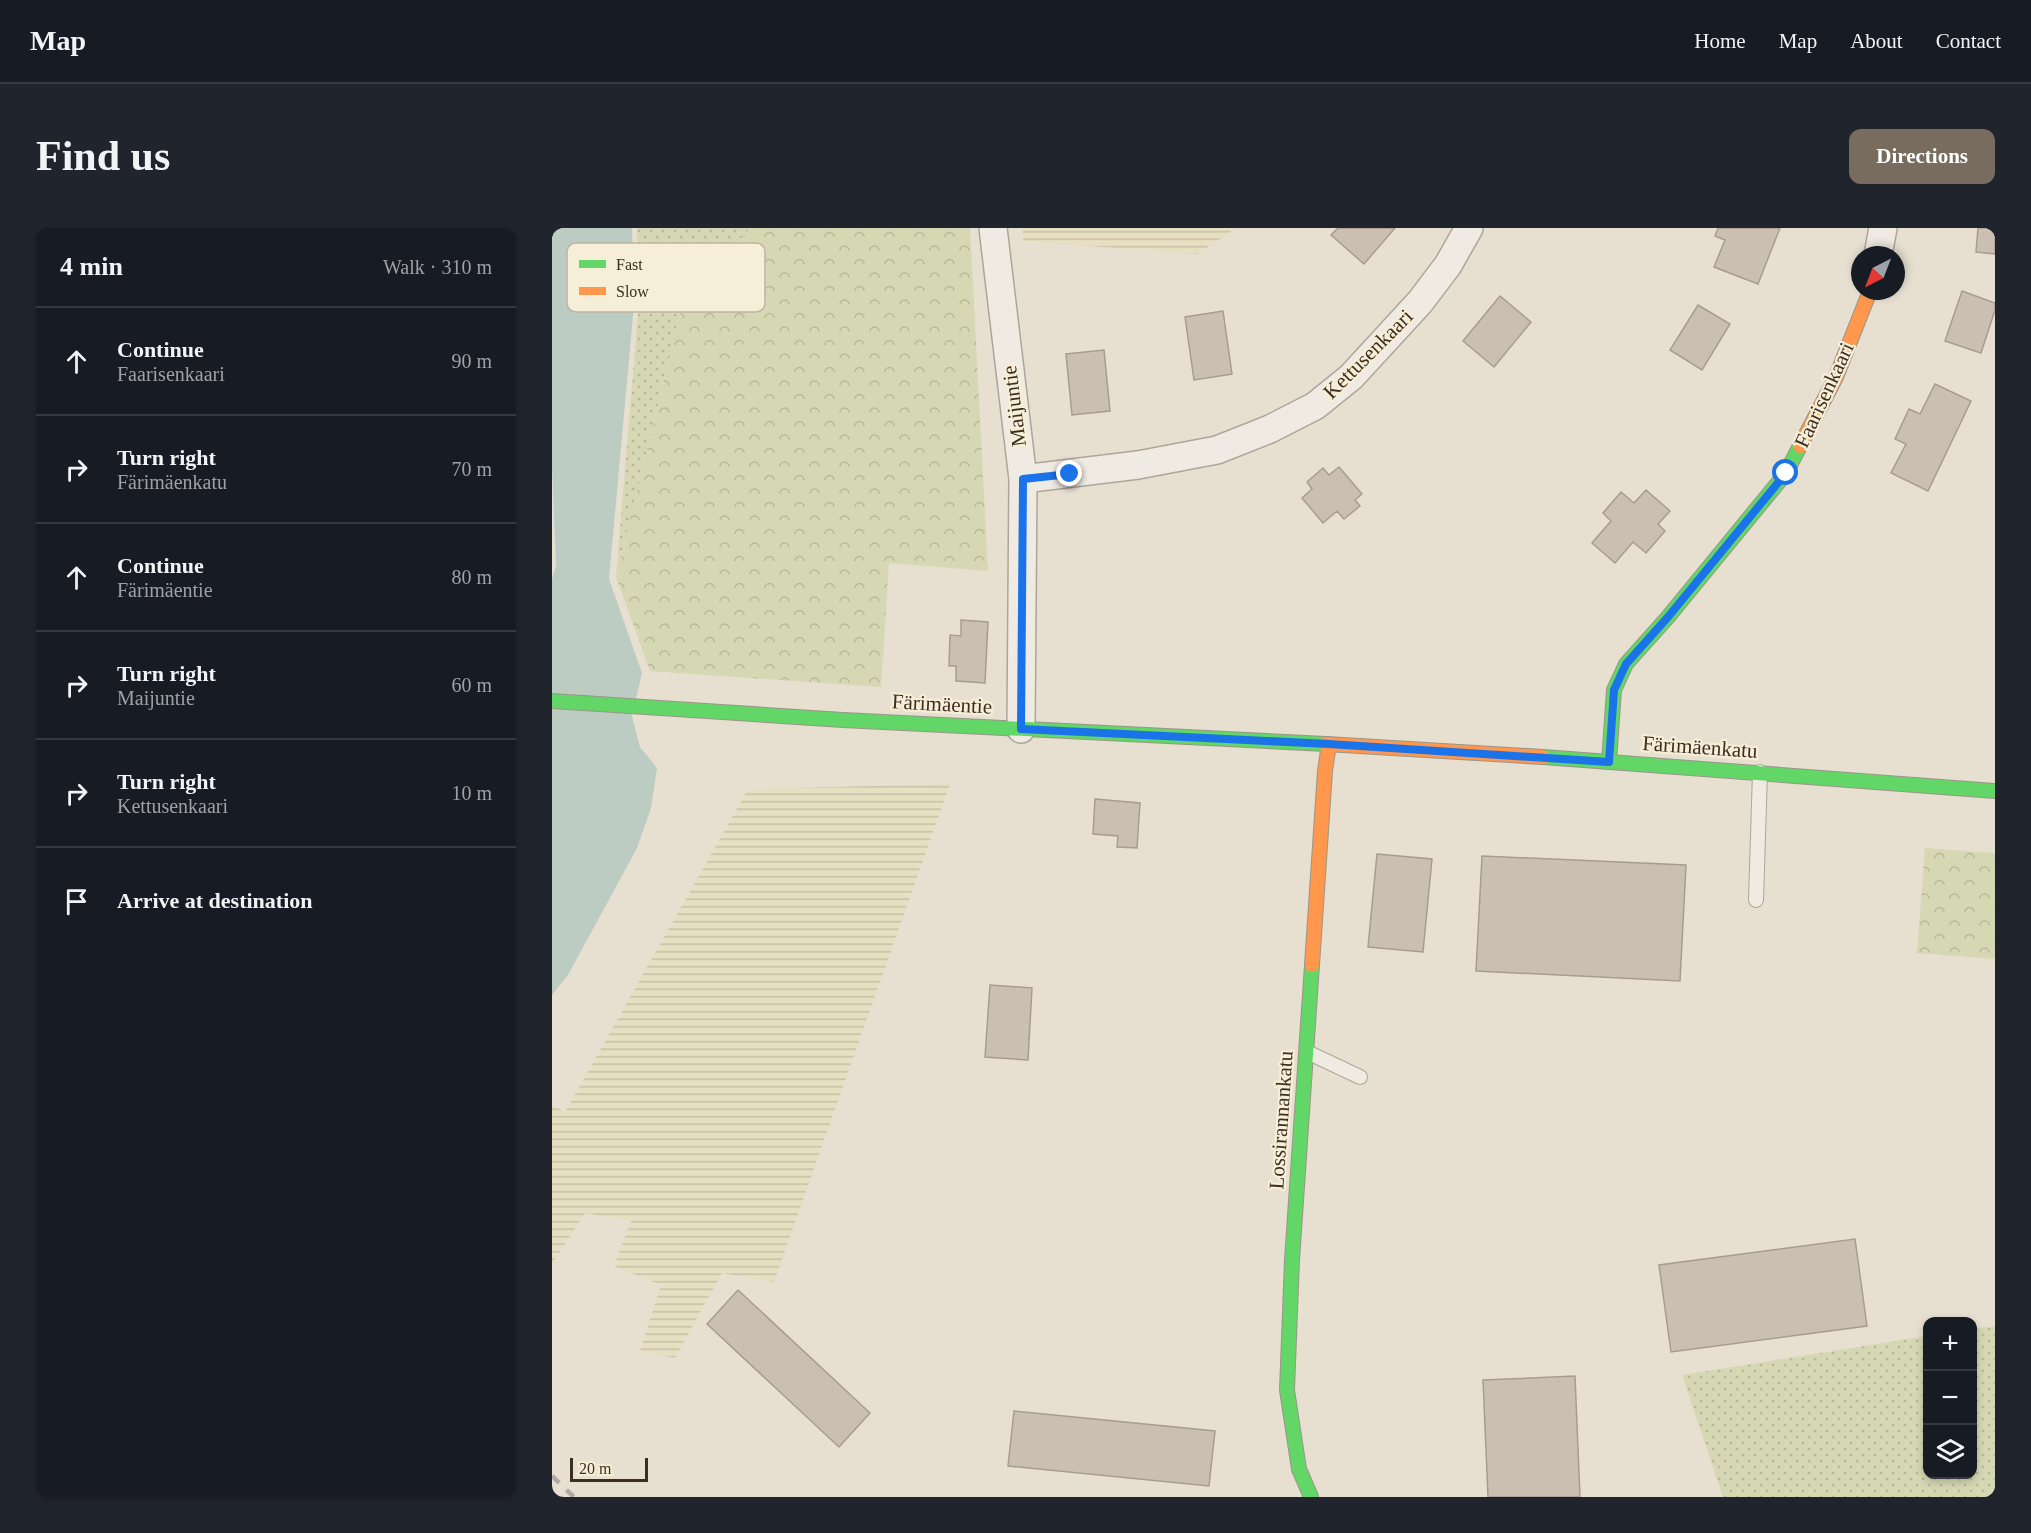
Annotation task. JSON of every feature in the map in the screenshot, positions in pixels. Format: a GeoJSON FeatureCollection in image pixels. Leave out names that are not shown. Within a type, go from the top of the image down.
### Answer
{"type":"FeatureCollection","features":[{"type":"Feature","properties":{"kind":"street","name":"Maijuntie"},"geometry":{"type":"LineString","coordinates":[[993,228],[1023,479],[1021,729]]}},
{"type":"Feature","properties":{"kind":"street","name":"Kettusenkaari"},"geometry":{"type":"LineString","coordinates":[[1023,479],[1138,465],[1217,450],[1270,429],[1315,406],[1351,377],[1420,302],[1448,265],[1469,228]]}},
{"type":"Feature","properties":{"kind":"street"},"geometry":{"type":"LineString","coordinates":[[1880,246],[1883,228]]}},
{"type":"Feature","properties":{"kind":"street","name":"Faarisenkaari"},"geometry":{"type":"LineString","coordinates":[[1609,762],[1614,690],[1626,664],[1668,617],[1786,473],[1836,376],[1866,300]]}},
{"type":"Feature","properties":{"kind":"street","name":"Färimäentie"},"geometry":{"type":"LineString","coordinates":[[552,701],[665,710],[1329,744]]}},
{"type":"Feature","properties":{"kind":"street","name":"Färimäenkatu"},"geometry":{"type":"LineString","coordinates":[[1329,744],[1760,772],[1995,791]]}},
{"type":"Feature","properties":{"kind":"street","name":"Lossirannankatu"},"geometry":{"type":"LineString","coordinates":[[1311,1497],[1299,1469],[1287,1390],[1292,1260],[1329,744]]}},
{"type":"Feature","properties":{"kind":"lane"},"geometry":{"type":"LineString","coordinates":[[1756,900],[1760,772]]}},
{"type":"Feature","properties":{"kind":"lane"},"geometry":{"type":"LineString","coordinates":[[1307,1052],[1360,1077]]}},
{"type":"Feature","properties":{"kind":"shaded area"},"geometry":{"type":"Polygon","coordinates":[[[552,228],[632,228],[632,243],[567,243],[567,312],[633,312],[609,579],[642,673],[632,716],[640,747],[657,768],[651,808],[637,848],[568,975],[552,995],[552,579],[556,566],[552,467],[552,228]]]}},
{"type":"Feature","properties":{"kind":"shaded area"},"geometry":{"type":"Polygon","coordinates":[[[1023,228],[1236,228],[1197,254],[1023,241],[1023,228]]]}},
{"type":"Feature","properties":{"kind":"shaded area"},"geometry":{"type":"Polygon","coordinates":[[[950,784],[774,1282],[722,1273],[675,1358],[640,1351],[661,1285],[614,1266],[631,1221],[585,1213],[552,1264],[552,1105],[565,1112],[748,789],[950,784]]]}},
{"type":"Feature","properties":{"kind":"green space"},"geometry":{"type":"Polygon","coordinates":[[[637,228],[750,228],[737,243],[637,243],[637,228]]]}},
{"type":"Feature","properties":{"kind":"green space"},"geometry":{"type":"Polygon","coordinates":[[[750,228],[970,228],[988,571],[889,563],[881,687],[650,671],[616,577],[681,312],[765,312],[765,243],[737,243],[750,228]]]}},
{"type":"Feature","properties":{"kind":"green space"},"geometry":{"type":"Polygon","coordinates":[[[638,312],[681,312],[616,577],[638,312]]]}},
{"type":"Feature","properties":{"kind":"green space"},"geometry":{"type":"Polygon","coordinates":[[[1925,848],[1995,853],[1995,959],[1917,953],[1925,848]]]}},
{"type":"Feature","properties":{"kind":"green space"},"geometry":{"type":"Polygon","coordinates":[[[1995,1326],[1995,1497],[1723,1497],[1682,1375],[1923,1337],[1923,1479],[1977,1479],[1977,1328],[1995,1326]]]}},
{"type":"Feature","properties":{"kind":"building"},"geometry":{"type":"Polygon","coordinates":[[[1338,228],[1395,228],[1364,264],[1331,235],[1338,228]]]}},
{"type":"Feature","properties":{"kind":"building"},"geometry":{"type":"Polygon","coordinates":[[[1718,228],[1780,228],[1758,284],[1714,267],[1725,240],[1715,236],[1718,228]]]}},
{"type":"Feature","properties":{"kind":"building"},"geometry":{"type":"Polygon","coordinates":[[[1978,228],[1995,228],[1995,254],[1976,252],[1978,228]]]}},
{"type":"Feature","properties":{"kind":"building"},"geometry":{"type":"Polygon","coordinates":[[[1962,291],[1995,303],[1995,310],[1981,353],[1945,341],[1962,291]]]}},
{"type":"Feature","properties":{"kind":"building"},"geometry":{"type":"Polygon","coordinates":[[[1500,296],[1531,322],[1494,367],[1463,341],[1500,296]]]}},
{"type":"Feature","properties":{"kind":"building"},"geometry":{"type":"Polygon","coordinates":[[[1698,305],[1730,324],[1702,370],[1670,350],[1698,305]]]}},
{"type":"Feature","properties":{"kind":"building"},"geometry":{"type":"Polygon","coordinates":[[[1223,311],[1232,374],[1194,380],[1185,317],[1223,311]]]}},
{"type":"Feature","properties":{"kind":"building"},"geometry":{"type":"Polygon","coordinates":[[[1104,350],[1110,411],[1072,415],[1066,354],[1104,350]]]}},
{"type":"Feature","properties":{"kind":"building"},"geometry":{"type":"Polygon","coordinates":[[[1935,384],[1971,401],[1928,491],[1891,473],[1906,444],[1895,439],[1909,409],[1920,414],[1935,384]]]}},
{"type":"Feature","properties":{"kind":"building"},"geometry":{"type":"Polygon","coordinates":[[[1339,467],[1362,494],[1355,500],[1360,506],[1344,519],[1337,511],[1323,523],[1302,498],[1312,489],[1307,482],[1323,468],[1329,475],[1339,467]]]}},
{"type":"Feature","properties":{"kind":"building"},"geometry":{"type":"Polygon","coordinates":[[[1646,490],[1670,511],[1658,524],[1665,531],[1646,553],[1633,542],[1615,563],[1592,543],[1611,521],[1603,513],[1621,492],[1634,503],[1646,490]]]}},
{"type":"Feature","properties":{"kind":"building"},"geometry":{"type":"Polygon","coordinates":[[[961,620],[988,622],[985,683],[956,681],[956,666],[949,666],[950,635],[961,636],[961,620]]]}},
{"type":"Feature","properties":{"kind":"building"},"geometry":{"type":"Polygon","coordinates":[[[1095,799],[1140,803],[1137,848],[1117,847],[1118,836],[1093,834],[1095,799]]]}},
{"type":"Feature","properties":{"kind":"building"},"geometry":{"type":"Polygon","coordinates":[[[1377,854],[1432,859],[1423,952],[1368,947],[1377,854]]]}},
{"type":"Feature","properties":{"kind":"building"},"geometry":{"type":"Polygon","coordinates":[[[1482,856],[1686,865],[1680,981],[1476,971],[1482,856]]]}},
{"type":"Feature","properties":{"kind":"building"},"geometry":{"type":"Polygon","coordinates":[[[990,985],[1032,988],[1028,1060],[985,1057],[990,985]]]}},
{"type":"Feature","properties":{"kind":"building"},"geometry":{"type":"Polygon","coordinates":[[[1855,1239],[1867,1326],[1671,1352],[1659,1265],[1855,1239]]]}},
{"type":"Feature","properties":{"kind":"building"},"geometry":{"type":"Polygon","coordinates":[[[738,1290],[870,1413],[839,1447],[707,1324],[738,1290]]]}},
{"type":"Feature","properties":{"kind":"building"},"geometry":{"type":"Polygon","coordinates":[[[1575,1376],[1580,1497],[1488,1497],[1483,1380],[1575,1376]]]}},
{"type":"Feature","properties":{"kind":"building"},"geometry":{"type":"Polygon","coordinates":[[[1014,1411],[1215,1431],[1209,1486],[1008,1466],[1014,1411]]]}},
{"type":"Feature","properties":{"kind":"railway"},"geometry":{"type":"LineString","coordinates":[[552,1476],[574,1497]]}},
{"type":"Feature","properties":{"kind":"traffic: fast"},"geometry":{"type":"LineString","coordinates":[[1609,762],[1614,690],[1626,664],[1668,617],[1786,473],[1800,446]]}},
{"type":"Feature","properties":{"kind":"traffic: fast"},"geometry":{"type":"LineString","coordinates":[[552,701],[843,720],[1326,744]]}},
{"type":"Feature","properties":{"kind":"traffic: fast"},"geometry":{"type":"LineString","coordinates":[[1543,757],[1995,791]]}},
{"type":"Feature","properties":{"kind":"traffic: fast"},"geometry":{"type":"LineString","coordinates":[[1311,1497],[1299,1469],[1287,1390],[1292,1260],[1312,965]]}},
{"type":"Feature","properties":{"kind":"traffic: slow"},"geometry":{"type":"LineString","coordinates":[[1800,446],[1836,377],[1866,300]]}},
{"type":"Feature","properties":{"kind":"traffic: slow"},"geometry":{"type":"LineString","coordinates":[[1326,744],[1543,757]]}},
{"type":"Feature","properties":{"kind":"traffic: slow"},"geometry":{"type":"LineString","coordinates":[[1312,965],[1325,771],[1329,744]]}},
{"type":"Feature","properties":{"kind":"route"},"geometry":{"type":"LineString","coordinates":[[1070,474],[1023,479],[1021,729],[1329,744],[1609,762],[1614,690],[1626,664],[1668,617],[1786,473]]}}]}
